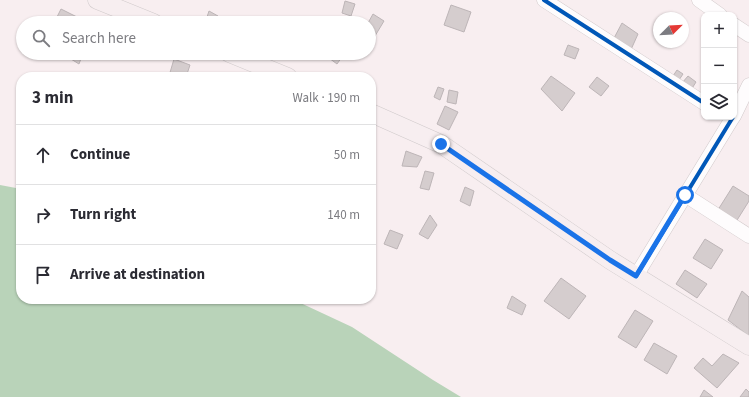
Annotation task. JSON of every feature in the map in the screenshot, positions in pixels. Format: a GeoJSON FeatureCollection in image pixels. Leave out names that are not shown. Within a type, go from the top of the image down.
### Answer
{"type":"FeatureCollection","features":[{"type":"Feature","properties":{"kind":"main road"},"geometry":{"type":"LineString","coordinates":[[97,0],[137,16]]}},
{"type":"Feature","properties":{"kind":"main road"},"geometry":{"type":"LineString","coordinates":[[246,60],[276,72]]}},
{"type":"Feature","properties":{"kind":"main road"},"geometry":{"type":"LineString","coordinates":[[376,115],[441,144],[610,260],[749,346]]}},
{"type":"Feature","properties":{"kind":"street"},"geometry":{"type":"LineString","coordinates":[[544,0],[701,101]]}},
{"type":"Feature","properties":{"kind":"street"},"geometry":{"type":"LineString","coordinates":[[699,0],[716,12]]}},
{"type":"Feature","properties":{"kind":"street"},"geometry":{"type":"LineString","coordinates":[[737,27],[749,35]]}},
{"type":"Feature","properties":{"kind":"street"},"geometry":{"type":"LineString","coordinates":[[737,107],[749,85]]}},
{"type":"Feature","properties":{"kind":"street"},"geometry":{"type":"LineString","coordinates":[[636,276],[730,120]]}},
{"type":"Feature","properties":{"kind":"street"},"geometry":{"type":"LineString","coordinates":[[685,195],[749,236]]}},
{"type":"Feature","properties":{"kind":"shaded area"},"geometry":{"type":"Polygon","coordinates":[[[0,185],[16,188],[16,304],[303,304],[352,327],[461,397],[0,397],[0,185]]]}},
{"type":"Feature","properties":{"kind":"building"},"geometry":{"type":"Polygon","coordinates":[[[345,1],[355,4],[351,16],[342,13],[345,1]]]}},
{"type":"Feature","properties":{"kind":"building"},"geometry":{"type":"Polygon","coordinates":[[[451,5],[471,12],[464,32],[444,25],[451,5]]]}},
{"type":"Feature","properties":{"kind":"building"},"geometry":{"type":"Polygon","coordinates":[[[61,9],[75,16],[58,16],[61,9]]]}},
{"type":"Feature","properties":{"kind":"building"},"geometry":{"type":"Polygon","coordinates":[[[209,11],[218,16],[207,16],[209,11]]]}},
{"type":"Feature","properties":{"kind":"building"},"geometry":{"type":"Polygon","coordinates":[[[373,14],[384,21],[376,34],[376,16],[372,16],[373,14]]]}},
{"type":"Feature","properties":{"kind":"building"},"geometry":{"type":"Polygon","coordinates":[[[622,23],[638,34],[629,54],[613,40],[622,23]]]}},
{"type":"Feature","properties":{"kind":"building"},"geometry":{"type":"Polygon","coordinates":[[[568,45],[579,49],[575,59],[564,55],[568,45]]]}},
{"type":"Feature","properties":{"kind":"building"},"geometry":{"type":"Polygon","coordinates":[[[73,60],[80,60],[79,64],[73,60]]]}},
{"type":"Feature","properties":{"kind":"building"},"geometry":{"type":"Polygon","coordinates":[[[174,60],[190,65],[188,72],[170,72],[174,60]]]}},
{"type":"Feature","properties":{"kind":"building"},"geometry":{"type":"Polygon","coordinates":[[[332,60],[340,60],[337,64],[332,60]]]}},
{"type":"Feature","properties":{"kind":"building"},"geometry":{"type":"Polygon","coordinates":[[[677,70],[683,74],[677,83],[671,79],[677,70]]]}},
{"type":"Feature","properties":{"kind":"building"},"geometry":{"type":"Polygon","coordinates":[[[551,76],[575,93],[562,111],[541,89],[551,76]]]}},
{"type":"Feature","properties":{"kind":"building"},"geometry":{"type":"Polygon","coordinates":[[[688,76],[696,82],[691,90],[682,83],[688,76]]]}},
{"type":"Feature","properties":{"kind":"building"},"geometry":{"type":"Polygon","coordinates":[[[597,77],[609,86],[601,96],[589,87],[597,77]]]}},
{"type":"Feature","properties":{"kind":"building"},"geometry":{"type":"Polygon","coordinates":[[[438,87],[444,89],[440,100],[434,97],[438,87]]]}},
{"type":"Feature","properties":{"kind":"building"},"geometry":{"type":"Polygon","coordinates":[[[449,90],[458,92],[456,104],[447,102],[449,90]]]}},
{"type":"Feature","properties":{"kind":"building"},"geometry":{"type":"Polygon","coordinates":[[[445,106],[458,112],[449,130],[437,124],[445,106]]]}},
{"type":"Feature","properties":{"kind":"building"},"geometry":{"type":"Polygon","coordinates":[[[406,151],[422,157],[417,167],[402,166],[406,151]]]}},
{"type":"Feature","properties":{"kind":"building"},"geometry":{"type":"Polygon","coordinates":[[[425,171],[434,173],[429,190],[420,188],[425,171]]]}},
{"type":"Feature","properties":{"kind":"building"},"geometry":{"type":"Polygon","coordinates":[[[733,186],[749,196],[749,201],[734,225],[716,213],[733,186]]]}},
{"type":"Feature","properties":{"kind":"building"},"geometry":{"type":"Polygon","coordinates":[[[465,187],[474,191],[470,206],[460,201],[465,187]]]}},
{"type":"Feature","properties":{"kind":"building"},"geometry":{"type":"Polygon","coordinates":[[[430,215],[437,225],[428,239],[419,234],[430,215]]]}},
{"type":"Feature","properties":{"kind":"building"},"geometry":{"type":"Polygon","coordinates":[[[390,230],[403,235],[397,249],[384,244],[390,230]]]}},
{"type":"Feature","properties":{"kind":"building"},"geometry":{"type":"Polygon","coordinates":[[[705,239],[723,250],[711,269],[693,258],[705,239]]]}},
{"type":"Feature","properties":{"kind":"building"},"geometry":{"type":"Polygon","coordinates":[[[685,270],[707,284],[697,298],[676,284],[685,270]]]}},
{"type":"Feature","properties":{"kind":"building"},"geometry":{"type":"Polygon","coordinates":[[[561,278],[586,296],[569,319],[544,301],[561,278]]]}},
{"type":"Feature","properties":{"kind":"building"},"geometry":{"type":"Polygon","coordinates":[[[742,291],[749,297],[749,336],[728,320],[742,291]]]}},
{"type":"Feature","properties":{"kind":"building"},"geometry":{"type":"Polygon","coordinates":[[[512,296],[526,305],[522,315],[507,308],[512,296]]]}},
{"type":"Feature","properties":{"kind":"building"},"geometry":{"type":"Polygon","coordinates":[[[635,310],[653,321],[636,348],[618,337],[635,310]]]}},
{"type":"Feature","properties":{"kind":"building"},"geometry":{"type":"Polygon","coordinates":[[[654,343],[677,356],[667,374],[644,360],[654,343]]]}},
{"type":"Feature","properties":{"kind":"building"},"geometry":{"type":"Polygon","coordinates":[[[723,354],[739,363],[717,388],[694,368],[703,358],[712,366],[723,354]]]}},
{"type":"Feature","properties":{"kind":"building"},"geometry":{"type":"Polygon","coordinates":[[[746,389],[749,392],[749,397],[740,397],[746,389]]]}},
{"type":"Feature","properties":{"kind":"building"},"geometry":{"type":"Polygon","coordinates":[[[704,390],[713,397],[700,397],[704,390]]]}},
{"type":"Feature","properties":{"kind":"cycle path"},"geometry":{"type":"LineString","coordinates":[[544,0],[701,101]]}},
{"type":"Feature","properties":{"kind":"cycle path"},"geometry":{"type":"LineString","coordinates":[[636,276],[731,120]]}},
{"type":"Feature","properties":{"kind":"route"},"geometry":{"type":"LineString","coordinates":[[441,144],[610,260],[636,276],[685,195]]}}]}
